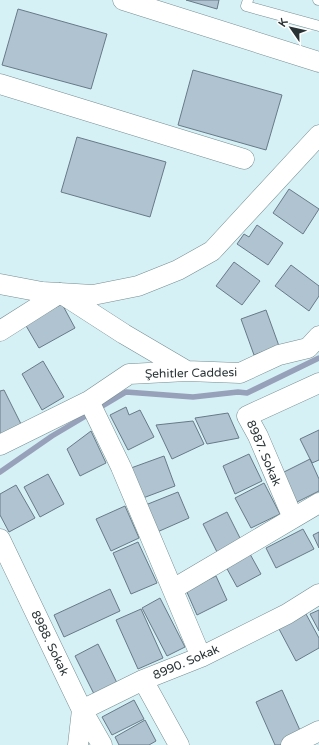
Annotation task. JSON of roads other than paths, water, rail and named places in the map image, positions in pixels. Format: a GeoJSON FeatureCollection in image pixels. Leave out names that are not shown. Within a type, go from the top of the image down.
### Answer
{"type":"FeatureCollection","features":[{"type":"Feature","properties":{"kind":"street"},"geometry":{"type":"LineString","coordinates":[[123,0],[319,62]]}},
{"type":"Feature","properties":{"kind":"street"},"geometry":{"type":"LineString","coordinates":[[0,84],[244,159]]}},
{"type":"Feature","properties":{"kind":"street"},"geometry":{"type":"LineString","coordinates":[[0,284],[60,293],[94,295],[138,286],[178,270],[212,250],[319,135]]}},
{"type":"Feature","properties":{"kind":"street"},"geometry":{"type":"LineString","coordinates":[[0,331],[60,293]]}},
{"type":"Feature","properties":{"kind":"street"},"geometry":{"type":"LineString","coordinates":[[60,293],[124,334],[187,371]]}},
{"type":"Feature","properties":{"kind":"street","name":"Şehitler Caddesi"},"geometry":{"type":"LineString","coordinates":[[0,445],[90,401],[129,374],[187,371],[240,373],[279,355],[308,348],[319,336]]}},
{"type":"Feature","properties":{"kind":"street","name":"8987. Sokak"},"geometry":{"type":"LineString","coordinates":[[293,518],[258,436],[247,416],[318,386]]}},
{"type":"Feature","properties":{"kind":"street"},"geometry":{"type":"LineString","coordinates":[[90,401],[121,467],[201,657]]}},
{"type":"Feature","properties":{"kind":"street"},"geometry":{"type":"LineString","coordinates":[[173,589],[319,503]]}},
{"type":"Feature","properties":{"kind":"street","name":"8988. Sokak"},"geometry":{"type":"LineString","coordinates":[[0,539],[82,710],[102,745]]}},
{"type":"Feature","properties":{"kind":"street","name":"8990. Sokak"},"geometry":{"type":"LineString","coordinates":[[82,710],[143,680],[201,657],[287,614],[319,594]]}},
{"type":"Feature","properties":{"kind":"street"},"geometry":{"type":"LineString","coordinates":[[143,680],[179,745]]}},
{"type":"Feature","properties":{"kind":"street"},"geometry":{"type":"LineString","coordinates":[[78,745],[82,710]]}},
{"type":"Feature","properties":{"kind":"street"},"geometry":{"type":"LineString","coordinates":[[291,745],[319,731]]}},
{"type":"Feature","properties":{"kind":"lane"},"geometry":{"type":"LineString","coordinates":[[248,0],[246,6],[319,26]]}},
{"type":"Feature","properties":{"kind":"waterway"},"geometry":{"type":"LineString","coordinates":[[0,472],[52,436],[126,392],[193,397],[238,392],[247,393],[319,358]]}}]}
